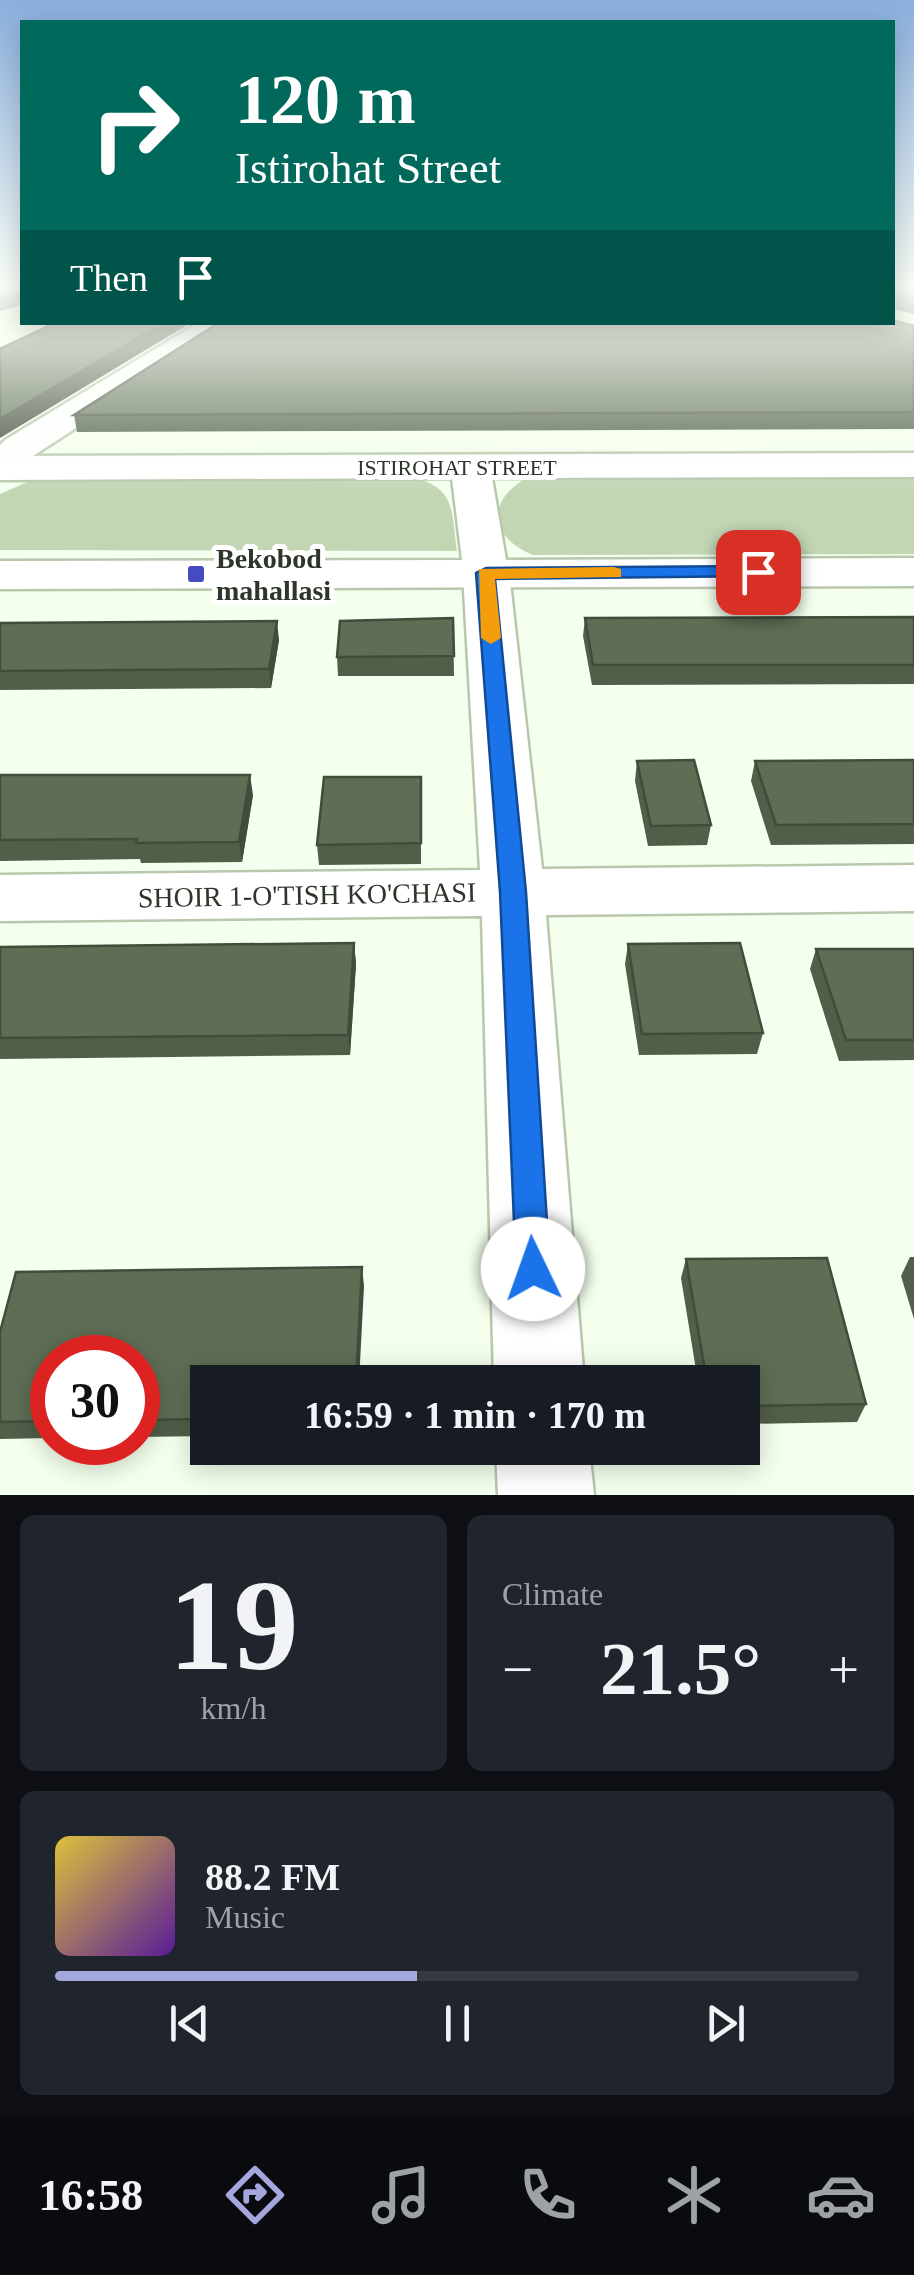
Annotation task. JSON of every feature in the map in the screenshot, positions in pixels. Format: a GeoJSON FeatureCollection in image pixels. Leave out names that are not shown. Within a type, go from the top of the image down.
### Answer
{"type":"FeatureCollection","features":[{"type":"Feature","properties":{"kind":"main road"},"geometry":{"type":"LineString","coordinates":[[0,467],[20,448],[167,357]]}},
{"type":"Feature","properties":{"kind":"main road","name":"ISTIROHAT STREET"},"geometry":{"type":"LineString","coordinates":[[0,467],[914,464]]}},
{"type":"Feature","properties":{"kind":"main road"},"geometry":{"type":"LineString","coordinates":[[470,467],[486,573],[513,892],[539,1365]]}},
{"type":"Feature","properties":{"kind":"main road"},"geometry":{"type":"LineString","coordinates":[[0,575],[914,572]]}},
{"type":"Feature","properties":{"kind":"main road","name":"SHOIR 1-O'TISH KO'CHASI"},"geometry":{"type":"LineString","coordinates":[[0,898],[914,888]]}},
{"type":"Feature","properties":{"kind":"main road"},"geometry":{"type":"LineString","coordinates":[[544,1465],[546,1495]]}},
{"type":"Feature","properties":{"kind":"green space"},"geometry":{"type":"Polygon","coordinates":[[[914,474],[914,554],[533,555],[507,538],[498,517],[505,495],[530,476],[914,474]]]}},
{"type":"Feature","properties":{"kind":"green space"},"geometry":{"type":"Polygon","coordinates":[[[413,477],[445,495],[452,513],[457,551],[0,550],[0,494],[32,480],[413,477]]]}},
{"type":"Feature","properties":{"kind":"building"},"geometry":{"type":"Polygon","coordinates":[[[0,357],[106,357],[0,419],[0,357]]]}},
{"type":"Feature","properties":{"kind":"building"},"geometry":{"type":"Polygon","coordinates":[[[165,357],[914,357],[914,412],[74,415],[165,357]]]}},
{"type":"Feature","properties":{"kind":"building"},"geometry":{"type":"Polygon","coordinates":[[[914,617],[914,665],[593,665],[585,618],[914,617]]]}},
{"type":"Feature","properties":{"kind":"building"},"geometry":{"type":"Polygon","coordinates":[[[453,618],[454,656],[337,657],[340,621],[453,618]]]}},
{"type":"Feature","properties":{"kind":"building"},"geometry":{"type":"Polygon","coordinates":[[[277,621],[269,669],[0,671],[0,623],[277,621]]]}},
{"type":"Feature","properties":{"kind":"building"},"geometry":{"type":"Polygon","coordinates":[[[694,760],[711,825],[651,826],[637,761],[694,760]]]}},
{"type":"Feature","properties":{"kind":"building"},"geometry":{"type":"Polygon","coordinates":[[[914,760],[914,824],[776,825],[755,761],[914,760]]]}},
{"type":"Feature","properties":{"kind":"building"},"geometry":{"type":"Polygon","coordinates":[[[0,775],[250,775],[239,842],[136,843],[137,839],[0,840],[0,775]]]}},
{"type":"Feature","properties":{"kind":"building"},"geometry":{"type":"Polygon","coordinates":[[[324,777],[421,777],[421,843],[317,845],[324,777]]]}},
{"type":"Feature","properties":{"kind":"building"},"geometry":{"type":"Polygon","coordinates":[[[354,943],[348,1035],[0,1038],[0,947],[354,943]]]}},
{"type":"Feature","properties":{"kind":"building"},"geometry":{"type":"Polygon","coordinates":[[[740,943],[763,1033],[642,1034],[628,944],[740,943]]]}},
{"type":"Feature","properties":{"kind":"building"},"geometry":{"type":"Polygon","coordinates":[[[816,949],[914,949],[914,1040],[846,1040],[816,949]]]}},
{"type":"Feature","properties":{"kind":"building"},"geometry":{"type":"Polygon","coordinates":[[[827,1258],[866,1404],[760,1406],[760,1365],[704,1365],[686,1259],[827,1258]]]}},
{"type":"Feature","properties":{"kind":"building"},"geometry":{"type":"Polygon","coordinates":[[[362,1267],[357,1365],[190,1365],[190,1419],[160,1420],[160,1335],[30,1335],[30,1421],[0,1422],[0,1332],[16,1272],[362,1267]]]}},
{"type":"Feature","properties":{"kind":"slow traffic"},"geometry":{"type":"LineString","coordinates":[[491,638],[486,573],[614,573]]}},
{"type":"Feature","properties":{"kind":"place","name":"Bekobod mahallasi"},"geometry":{"type":"Point","coordinates":[196,574]}},
{"type":"Feature","properties":{"kind":"route"},"geometry":{"type":"LineString","coordinates":[[533,1269],[513,892],[486,573],[758,572]]}}]}
